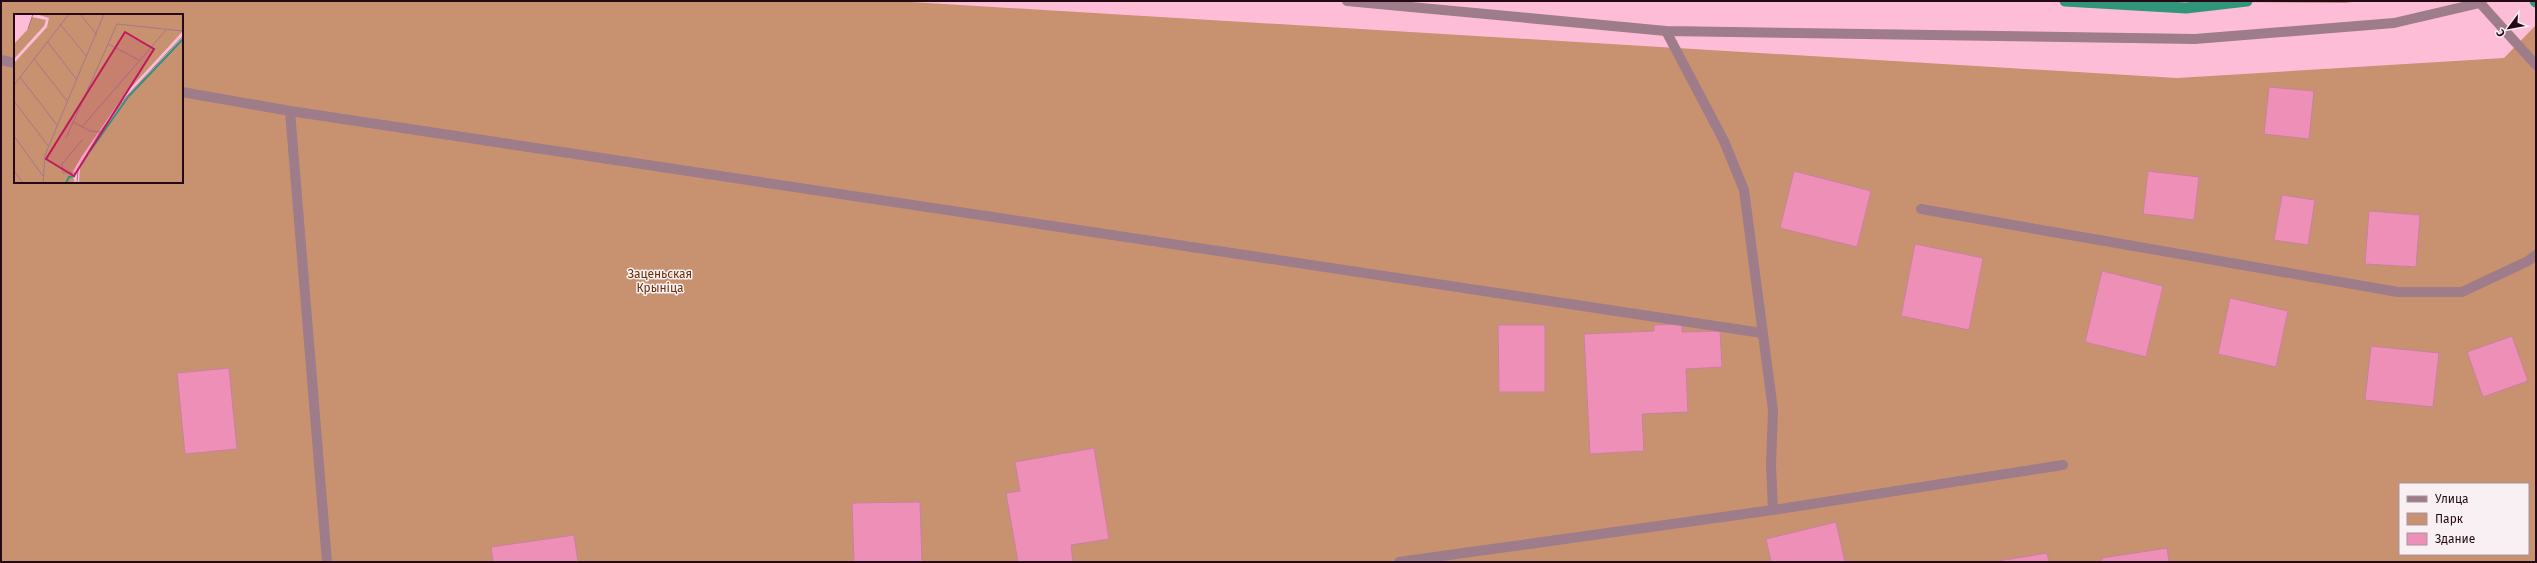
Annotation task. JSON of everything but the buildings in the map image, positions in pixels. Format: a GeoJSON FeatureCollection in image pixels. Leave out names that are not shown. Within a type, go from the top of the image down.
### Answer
{"type":"FeatureCollection","features":[{"type":"Feature","properties":{"kind":"street"},"geometry":{"type":"LineString","coordinates":[[1347,1],[1666,31],[2195,39],[2394,23],[2481,2],[2536,65]]}},
{"type":"Feature","properties":{"kind":"street"},"geometry":{"type":"LineString","coordinates":[[1666,31],[1724,141],[1744,190],[1757,272],[1762,333],[1773,410],[1771,465],[1773,510]]}},
{"type":"Feature","properties":{"kind":"street"},"geometry":{"type":"LineString","coordinates":[[1,60],[14,63]]}},
{"type":"Feature","properties":{"kind":"street"},"geometry":{"type":"LineString","coordinates":[[183,92],[290,112],[1762,333]]}},
{"type":"Feature","properties":{"kind":"street"},"geometry":{"type":"LineString","coordinates":[[290,112],[327,562]]}},
{"type":"Feature","properties":{"kind":"street"},"geometry":{"type":"LineString","coordinates":[[1921,209],[2398,292],[2462,292],[2528,261],[2536,255]]}},
{"type":"Feature","properties":{"kind":"street"},"geometry":{"type":"LineString","coordinates":[[1399,562],[1773,510],[2063,465]]}},
{"type":"Feature","properties":{"kind":"green space","name":"Заценьская Крыніца"},"geometry":{"type":"Polygon","coordinates":[[[1,1],[895,1],[2177,78],[2504,58],[2536,25],[2536,562],[1,562],[1,1]]]}},
{"type":"Feature","properties":{"kind":"green space"},"geometry":{"type":"Polygon","coordinates":[[[2113,1],[2360,1],[2345,3],[2113,1]]]}},
{"type":"Feature","properties":{"kind":"waterway"},"geometry":{"type":"LineString","coordinates":[[2065,1],[2186,8],[2247,1]]}}]}
